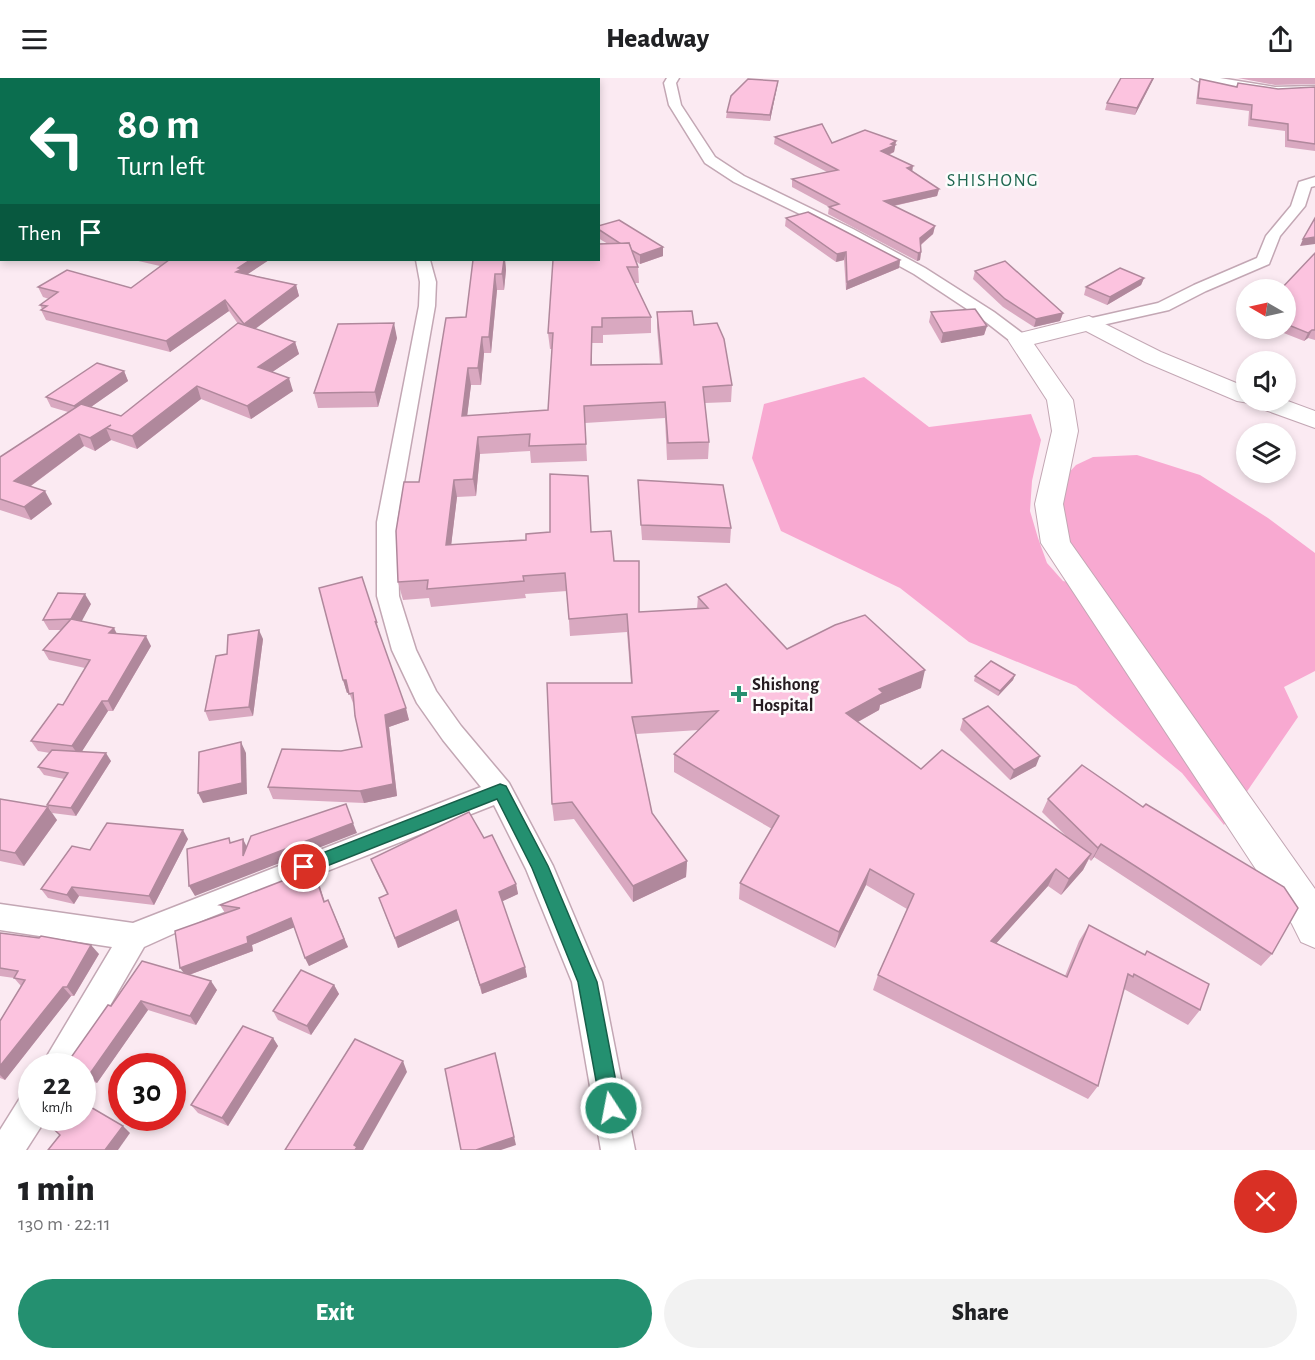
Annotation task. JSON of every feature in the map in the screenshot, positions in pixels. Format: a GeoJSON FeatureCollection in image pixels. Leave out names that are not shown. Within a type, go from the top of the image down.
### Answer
{"type":"FeatureCollection","features":[{"type":"Feature","properties":{"kind":"street"},"geometry":{"type":"LineString","coordinates":[[673,78],[670,83],[675,105],[710,160],[740,178],[936,279],[994,318],[1020,340],[1060,400],[1065,431],[1048,504],[1056,543],[1252,829],[1309,914],[1315,929]]}},
{"type":"Feature","properties":{"kind":"street"},"geometry":{"type":"LineString","coordinates":[[1198,78],[1275,90],[1315,89]]}},
{"type":"Feature","properties":{"kind":"street"},"geometry":{"type":"LineString","coordinates":[[1020,340],[1163,307],[1200,288],[1264,261],[1273,235],[1299,208],[1304,195],[1304,185],[1315,181]]}},
{"type":"Feature","properties":{"kind":"street"},"geometry":{"type":"LineString","coordinates":[[423,261],[428,282],[427,306],[411,406],[387,522],[388,596],[404,650],[426,696],[452,733],[500,791],[540,866],[587,982],[618,1150]]}},
{"type":"Feature","properties":{"kind":"street"},"geometry":{"type":"LineString","coordinates":[[1089,323],[1153,357],[1236,392]]}},
{"type":"Feature","properties":{"kind":"street"},"geometry":{"type":"LineString","coordinates":[[1290,411],[1315,420]]}},
{"type":"Feature","properties":{"kind":"street"},"geometry":{"type":"LineString","coordinates":[[0,917],[134,937],[196,910],[500,791]]}},
{"type":"Feature","properties":{"kind":"street"},"geometry":{"type":"LineString","coordinates":[[65,1053],[134,937]]}},
{"type":"Feature","properties":{"kind":"street"},"geometry":{"type":"LineString","coordinates":[[8,1150],[19,1131]]}},
{"type":"Feature","properties":{"kind":"shaded area"},"geometry":{"type":"Polygon","coordinates":[[[864,377],[929,427],[1031,414],[1041,440],[1032,481],[1030,511],[1047,563],[1063,581],[1097,589],[1059,533],[1062,480],[1076,465],[1093,457],[1137,455],[1200,475],[1268,518],[1315,553],[1315,671],[1284,687],[1298,717],[1224,825],[1182,773],[1076,686],[969,642],[900,588],[781,531],[752,458],[764,404],[864,377]]]}},
{"type":"Feature","properties":{"kind":"building"},"geometry":{"type":"Polygon","coordinates":[[[1121,78],[1153,78],[1137,108],[1107,103],[1121,78]]]}},
{"type":"Feature","properties":{"kind":"building"},"geometry":{"type":"Polygon","coordinates":[[[748,79],[778,81],[770,115],[727,112],[731,96],[748,79]]]}},
{"type":"Feature","properties":{"kind":"building"},"geometry":{"type":"Polygon","coordinates":[[[1200,79],[1237,87],[1238,83],[1278,89],[1315,87],[1315,144],[1288,140],[1288,124],[1251,119],[1252,105],[1198,98],[1200,79]]]}},
{"type":"Feature","properties":{"kind":"building"},"geometry":{"type":"Polygon","coordinates":[[[822,124],[832,143],[865,130],[896,141],[891,144],[895,145],[881,151],[913,166],[907,168],[939,189],[884,201],[935,226],[920,238],[921,252],[918,253],[829,207],[839,204],[792,179],[838,170],[775,137],[822,124]]]}},
{"type":"Feature","properties":{"kind":"building"},"geometry":{"type":"Polygon","coordinates":[[[808,212],[900,260],[847,282],[846,252],[837,254],[786,218],[808,212]]]}},
{"type":"Feature","properties":{"kind":"building"},"geometry":{"type":"Polygon","coordinates":[[[1315,218],[1315,237],[1303,239],[1315,218]]]}},
{"type":"Feature","properties":{"kind":"building"},"geometry":{"type":"Polygon","coordinates":[[[619,220],[663,247],[640,255],[631,250],[629,243],[621,244],[600,230],[600,225],[619,220]]]}},
{"type":"Feature","properties":{"kind":"building"},"geometry":{"type":"Polygon","coordinates":[[[629,243],[638,267],[627,267],[651,317],[602,318],[602,327],[592,327],[591,365],[662,364],[657,312],[692,311],[694,325],[717,323],[724,339],[732,385],[703,387],[709,442],[668,443],[665,402],[584,406],[586,444],[529,446],[530,434],[478,437],[473,479],[454,480],[446,545],[526,540],[526,534],[550,532],[550,474],[588,476],[591,532],[611,531],[614,561],[639,561],[639,612],[708,608],[698,597],[726,584],[787,649],[835,625],[865,615],[925,670],[879,689],[883,693],[846,713],[921,769],[942,750],[1091,854],[1069,879],[1056,869],[991,941],[1067,977],[1089,925],[1145,955],[1147,951],[1209,984],[1200,1010],[1134,974],[1133,977],[1128,974],[1098,1086],[878,975],[914,894],[870,869],[839,932],[740,883],[779,816],[674,754],[718,711],[632,717],[652,813],[687,861],[633,886],[572,802],[552,804],[547,683],[632,683],[627,614],[569,619],[565,573],[523,576],[524,581],[427,589],[428,580],[398,582],[396,531],[404,482],[419,482],[446,318],[466,317],[473,261],[504,261],[502,274],[495,274],[489,337],[482,337],[478,368],[468,368],[462,416],[548,410],[553,333],[548,333],[553,261],[600,261],[600,244],[629,243]]]}},
{"type":"Feature","properties":{"kind":"building"},"geometry":{"type":"Polygon","coordinates":[[[1315,253],[1315,330],[1308,333],[1296,328],[1296,279],[1290,279],[1315,253]]]}},
{"type":"Feature","properties":{"kind":"building"},"geometry":{"type":"Polygon","coordinates":[[[168,261],[248,261],[236,272],[296,285],[244,324],[225,300],[166,341],[41,310],[47,306],[40,305],[58,292],[38,287],[67,270],[131,288],[168,261]]]}},
{"type":"Feature","properties":{"kind":"building"},"geometry":{"type":"Polygon","coordinates":[[[1005,261],[1063,313],[1036,319],[1005,299],[975,271],[1005,261]]]}},
{"type":"Feature","properties":{"kind":"building"},"geometry":{"type":"Polygon","coordinates":[[[1120,268],[1144,278],[1110,297],[1086,287],[1120,268]]]}},
{"type":"Feature","properties":{"kind":"building"},"geometry":{"type":"Polygon","coordinates":[[[975,309],[987,326],[943,333],[931,312],[975,309]]]}},
{"type":"Feature","properties":{"kind":"building"},"geometry":{"type":"Polygon","coordinates":[[[238,323],[295,342],[258,367],[289,378],[247,406],[197,386],[132,436],[106,428],[90,438],[79,434],[14,481],[45,491],[24,507],[0,499],[0,457],[81,404],[121,416],[238,323]]]}},
{"type":"Feature","properties":{"kind":"building"},"geometry":{"type":"Polygon","coordinates":[[[394,323],[375,392],[314,393],[338,324],[394,323]]]}},
{"type":"Feature","properties":{"kind":"building"},"geometry":{"type":"Polygon","coordinates":[[[97,363],[124,371],[74,406],[46,397],[97,363]]]}},
{"type":"Feature","properties":{"kind":"building"},"geometry":{"type":"Polygon","coordinates":[[[638,480],[723,485],[731,528],[641,525],[638,480]]]}},
{"type":"Feature","properties":{"kind":"building"},"geometry":{"type":"Polygon","coordinates":[[[362,577],[406,708],[385,715],[393,784],[360,791],[268,787],[282,749],[341,751],[362,747],[355,716],[353,693],[349,694],[346,680],[343,680],[319,588],[362,577]]]}},
{"type":"Feature","properties":{"kind":"building"},"geometry":{"type":"Polygon","coordinates":[[[58,593],[85,594],[71,619],[43,620],[58,593]]]}},
{"type":"Feature","properties":{"kind":"building"},"geometry":{"type":"Polygon","coordinates":[[[71,619],[114,628],[109,633],[146,636],[108,701],[102,701],[72,746],[31,741],[58,704],[63,705],[90,660],[43,650],[71,619]]]}},
{"type":"Feature","properties":{"kind":"building"},"geometry":{"type":"Polygon","coordinates":[[[259,630],[249,707],[205,711],[216,656],[227,654],[228,635],[259,630]]]}},
{"type":"Feature","properties":{"kind":"building"},"geometry":{"type":"Polygon","coordinates":[[[991,661],[1015,675],[1000,691],[975,676],[991,661]]]}},
{"type":"Feature","properties":{"kind":"building"},"geometry":{"type":"Polygon","coordinates":[[[988,706],[1040,756],[1014,770],[963,719],[988,706]]]}},
{"type":"Feature","properties":{"kind":"building"},"geometry":{"type":"Polygon","coordinates":[[[241,742],[242,783],[198,793],[199,752],[241,742]]]}},
{"type":"Feature","properties":{"kind":"building"},"geometry":{"type":"Polygon","coordinates":[[[52,750],[106,753],[71,808],[47,805],[68,773],[38,767],[52,750]]]}},
{"type":"Feature","properties":{"kind":"building"},"geometry":{"type":"Polygon","coordinates":[[[1082,765],[1143,807],[1146,804],[1284,887],[1298,908],[1272,954],[1101,844],[1098,848],[1048,799],[1082,765]]]}},
{"type":"Feature","properties":{"kind":"building"},"geometry":{"type":"Polygon","coordinates":[[[0,799],[48,807],[15,853],[0,850],[0,799]]]}},
{"type":"Feature","properties":{"kind":"building"},"geometry":{"type":"Polygon","coordinates":[[[346,804],[353,823],[189,886],[187,849],[229,838],[230,843],[243,839],[243,856],[251,836],[346,804]]]}},
{"type":"Feature","properties":{"kind":"building"},"geometry":{"type":"Polygon","coordinates":[[[469,812],[484,838],[492,835],[516,884],[499,892],[525,967],[480,985],[456,910],[395,938],[379,898],[388,894],[371,859],[469,812]]]}},
{"type":"Feature","properties":{"kind":"building"},"geometry":{"type":"Polygon","coordinates":[[[107,823],[183,830],[149,896],[72,887],[67,895],[41,889],[72,846],[90,850],[107,823]]]}},
{"type":"Feature","properties":{"kind":"building"},"geometry":{"type":"Polygon","coordinates":[[[313,869],[324,902],[328,900],[344,939],[305,958],[291,918],[247,937],[248,943],[180,968],[175,931],[240,908],[220,905],[313,869]]]}},
{"type":"Feature","properties":{"kind":"building"},"geometry":{"type":"Polygon","coordinates":[[[0,933],[39,938],[41,936],[91,945],[67,987],[63,987],[0,1066],[0,1021],[25,980],[14,978],[18,971],[0,968],[0,933]]]}},
{"type":"Feature","properties":{"kind":"building"},"geometry":{"type":"Polygon","coordinates":[[[142,961],[211,981],[190,1016],[141,1001],[96,1065],[96,1053],[74,1053],[108,1005],[111,1006],[142,961]]]}},
{"type":"Feature","properties":{"kind":"building"},"geometry":{"type":"Polygon","coordinates":[[[301,970],[334,985],[307,1026],[273,1011],[301,970]]]}},
{"type":"Feature","properties":{"kind":"building"},"geometry":{"type":"Polygon","coordinates":[[[243,1026],[273,1038],[222,1118],[191,1105],[243,1026]]]}},
{"type":"Feature","properties":{"kind":"building"},"geometry":{"type":"Polygon","coordinates":[[[355,1039],[403,1061],[354,1145],[357,1147],[355,1150],[285,1150],[355,1039]]]}},
{"type":"Feature","properties":{"kind":"building"},"geometry":{"type":"Polygon","coordinates":[[[495,1053],[514,1137],[476,1150],[461,1150],[445,1069],[495,1053]]]}},
{"type":"Feature","properties":{"kind":"building"},"geometry":{"type":"Polygon","coordinates":[[[96,1110],[108,1117],[108,1131],[119,1131],[105,1150],[48,1150],[60,1135],[56,1131],[96,1131],[96,1110]]]}},
{"type":"Feature","properties":{"kind":"place","name":"Shishong Hospital"},"geometry":{"type":"Point","coordinates":[739,694]}},
{"type":"Feature","properties":{"kind":"district","name":"SHISHONG"},"geometry":{"type":"Point","coordinates":[993,180]}},
{"type":"Feature","properties":{"kind":"route"},"geometry":{"type":"LineString","coordinates":[[304,867],[500,791],[540,866],[587,982],[611,1108]]}}]}
